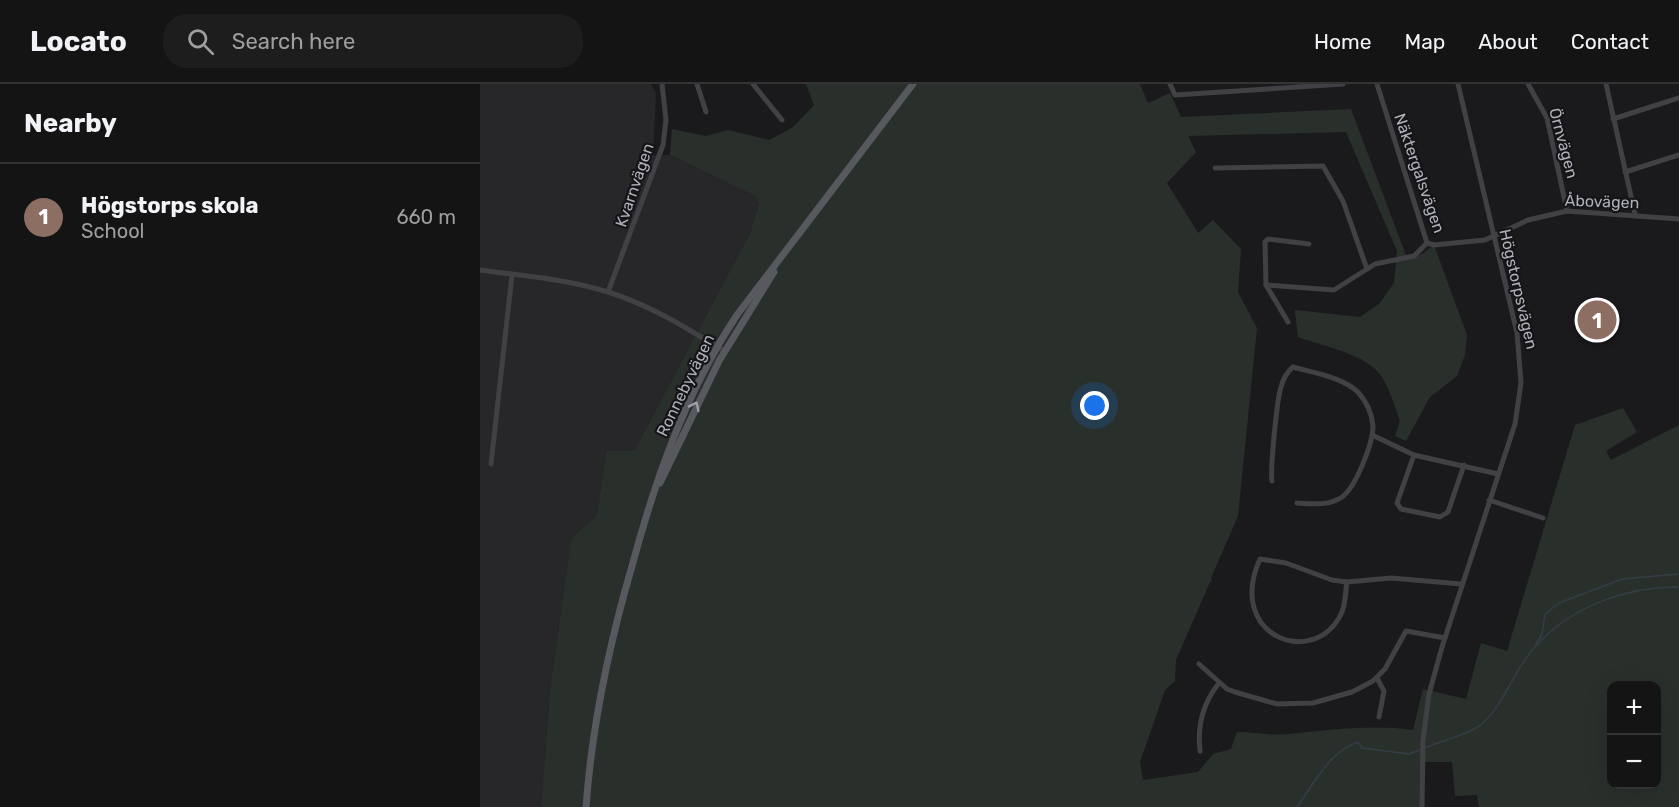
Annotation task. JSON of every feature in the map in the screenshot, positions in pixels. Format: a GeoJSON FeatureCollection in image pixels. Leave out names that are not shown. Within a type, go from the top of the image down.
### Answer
{"type":"FeatureCollection","features":[{"type":"Feature","properties":{"kind":"main road","name":"Ronnebyvägen"},"geometry":{"type":"LineString","coordinates":[[586,807],[601,688],[614,627],[655,484],[684,411],[716,346],[749,298],[913,84]]}},
{"type":"Feature","properties":{"kind":"main road","name":"Ronnebyvägen"},"geometry":{"type":"LineString","coordinates":[[646,517],[684,430],[724,351],[790,247]]}},
{"type":"Feature","properties":{"kind":"street","name":"Kvarnvägen"},"geometry":{"type":"LineString","coordinates":[[608,292],[663,145],[666,120],[662,84]]}},
{"type":"Feature","properties":{"kind":"street"},"geometry":{"type":"LineString","coordinates":[[697,84],[706,112]]}},
{"type":"Feature","properties":{"kind":"street"},"geometry":{"type":"LineString","coordinates":[[753,84],[782,120]]}},
{"type":"Feature","properties":{"kind":"street"},"geometry":{"type":"LineString","coordinates":[[1170,84],[1175,95],[1343,84]]}},
{"type":"Feature","properties":{"kind":"street","name":"Näktergalsvägen"},"geometry":{"type":"LineString","coordinates":[[1377,84],[1427,243],[1434,245],[1493,237]]}},
{"type":"Feature","properties":{"kind":"street","name":"Högstorpsvägen"},"geometry":{"type":"LineString","coordinates":[[1422,807],[1427,705],[1461,585],[1518,410],[1521,358],[1458,84]]}},
{"type":"Feature","properties":{"kind":"street","name":"Örnvägen"},"geometry":{"type":"LineString","coordinates":[[1528,84],[1547,118],[1567,211]]}},
{"type":"Feature","properties":{"kind":"street"},"geometry":{"type":"LineString","coordinates":[[1606,84],[1635,214]]}},
{"type":"Feature","properties":{"kind":"street"},"geometry":{"type":"LineString","coordinates":[[1613,119],[1679,98]]}},
{"type":"Feature","properties":{"kind":"street"},"geometry":{"type":"LineString","coordinates":[[1625,172],[1679,154]]}},
{"type":"Feature","properties":{"kind":"street"},"geometry":{"type":"LineString","coordinates":[[1215,168],[1323,166],[1343,201],[1367,269]]}},
{"type":"Feature","properties":{"kind":"street","name":"Åbovägen"},"geometry":{"type":"LineString","coordinates":[[1493,237],[1528,220],[1567,211],[1635,214],[1679,219]]}},
{"type":"Feature","properties":{"kind":"street"},"geometry":{"type":"LineString","coordinates":[[1288,322],[1266,285],[1265,242],[1268,239],[1309,244]]}},
{"type":"Feature","properties":{"kind":"street"},"geometry":{"type":"LineString","coordinates":[[1266,285],[1334,290],[1375,264],[1414,256],[1427,243]]}},
{"type":"Feature","properties":{"kind":"street"},"geometry":{"type":"LineString","coordinates":[[480,270],[559,280],[608,292],[670,318],[724,351]]}},
{"type":"Feature","properties":{"kind":"street"},"geometry":{"type":"LineString","coordinates":[[491,464],[512,275]]}},
{"type":"Feature","properties":{"kind":"street"},"geometry":{"type":"LineString","coordinates":[[1272,481],[1270,468],[1275,447],[1280,387],[1293,367],[1344,382],[1357,391],[1366,403],[1371,416],[1372,435],[1353,486],[1343,496],[1330,502],[1297,503]]}},
{"type":"Feature","properties":{"kind":"street"},"geometry":{"type":"LineString","coordinates":[[1372,435],[1414,455],[1498,474]]}},
{"type":"Feature","properties":{"kind":"street"},"geometry":{"type":"LineString","coordinates":[[1414,455],[1397,503],[1401,509],[1440,517],[1448,512],[1464,465]]}},
{"type":"Feature","properties":{"kind":"street"},"geometry":{"type":"LineString","coordinates":[[1489,500],[1543,518]]}},
{"type":"Feature","properties":{"kind":"street"},"geometry":{"type":"LineString","coordinates":[[1347,582],[1340,617],[1329,630],[1308,640],[1284,639],[1271,633],[1254,614],[1251,602],[1253,574],[1260,559],[1286,563],[1332,580],[1347,582],[1391,578],[1461,585]]}},
{"type":"Feature","properties":{"kind":"street"},"geometry":{"type":"LineString","coordinates":[[1199,664],[1227,689],[1265,701],[1299,705],[1352,692],[1377,678],[1404,633],[1414,631],[1445,638]]}},
{"type":"Feature","properties":{"kind":"street"},"geometry":{"type":"LineString","coordinates":[[1377,678],[1384,691],[1379,717]]}},
{"type":"Feature","properties":{"kind":"street"},"geometry":{"type":"LineString","coordinates":[[1200,751],[1199,727],[1211,693],[1220,683]]}},
{"type":"Feature","properties":{"kind":"shaded area"},"geometry":{"type":"Polygon","coordinates":[[[480,84],[651,84],[656,93],[653,155],[670,155],[755,196],[759,204],[750,233],[634,451],[606,451],[597,515],[571,539],[550,690],[541,807],[480,807],[480,84]]]}},
{"type":"Feature","properties":{"kind":"shaded area"},"geometry":{"type":"Polygon","coordinates":[[[806,84],[1140,84],[1148,103],[1170,93],[1181,117],[1351,109],[1407,258],[1422,254],[1434,245],[1467,335],[1465,355],[1457,376],[1430,397],[1406,441],[1395,436],[1400,421],[1387,387],[1375,369],[1355,356],[1298,337],[1295,310],[1360,317],[1379,304],[1394,283],[1397,251],[1346,132],[1188,136],[1196,152],[1167,183],[1198,233],[1213,220],[1241,249],[1238,292],[1257,328],[1238,516],[1211,578],[1212,581],[1176,660],[1175,681],[1165,690],[1140,762],[1143,780],[1198,772],[1213,754],[1231,749],[1237,732],[1282,734],[1366,728],[1413,730],[1423,689],[1466,699],[1481,643],[1507,651],[1575,425],[1623,408],[1637,432],[1606,451],[1611,460],[1679,425],[1679,807],[1479,807],[1477,795],[1455,796],[1452,762],[1423,762],[1422,807],[541,807],[550,690],[571,539],[597,515],[606,451],[634,451],[750,233],[759,204],[755,196],[670,155],[672,129],[706,136],[728,130],[769,140],[792,128],[814,105],[806,84]]]}},
{"type":"Feature","properties":{"kind":"waterway"},"geometry":{"type":"LineString","coordinates":[[1535,646],[1542,634],[1545,614],[1559,603],[1622,579],[1679,574]]}},
{"type":"Feature","properties":{"kind":"waterway"},"geometry":{"type":"LineString","coordinates":[[1424,748],[1464,734],[1483,723],[1497,706],[1521,665],[1535,647],[1549,633],[1582,610],[1639,590],[1679,587]]}},
{"type":"Feature","properties":{"kind":"waterway"},"geometry":{"type":"LineString","coordinates":[[1297,807],[1330,761],[1338,753],[1358,742],[1362,748],[1409,754],[1420,750]]}},
{"type":"Feature","properties":{"kind":"place","name":"Högstorps skola"},"geometry":{"type":"Point","coordinates":[1597,320]}}]}
